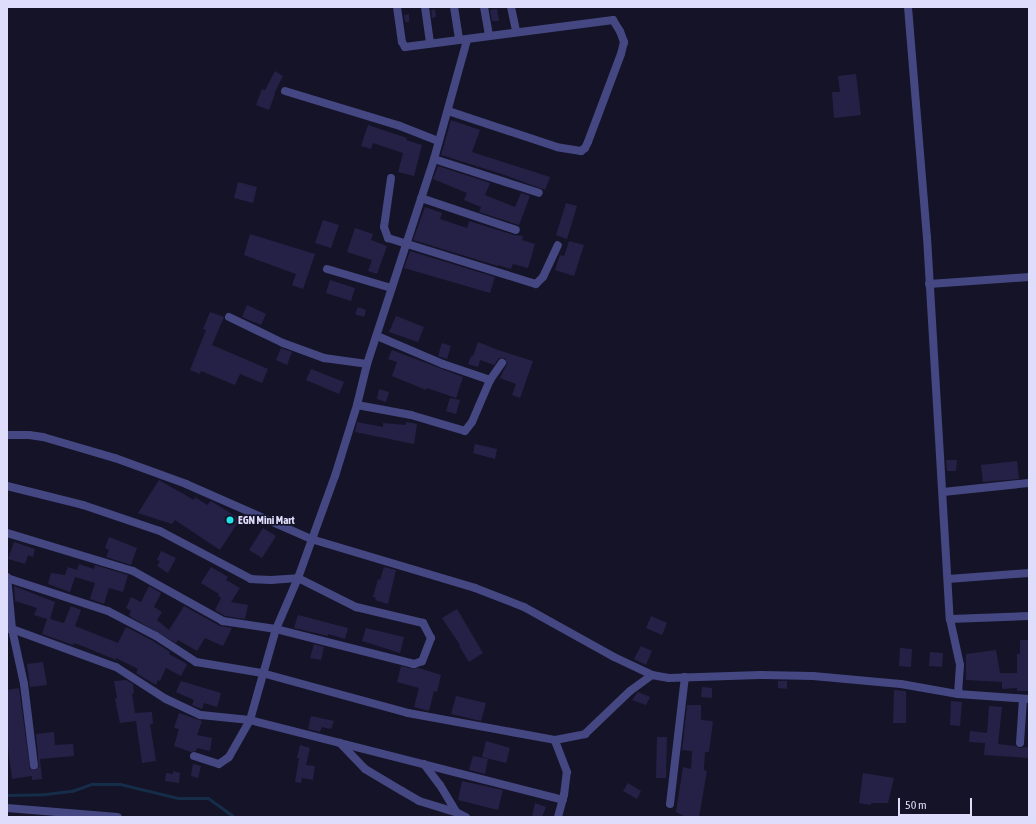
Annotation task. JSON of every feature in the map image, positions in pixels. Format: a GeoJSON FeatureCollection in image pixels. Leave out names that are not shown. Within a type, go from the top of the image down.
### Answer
{"type":"FeatureCollection","features":[{"type":"Feature","properties":{"kind":"street"},"geometry":{"type":"LineString","coordinates":[[397,7],[403,45],[409,47],[430,43],[468,40],[516,31],[613,20],[617,24],[623,37],[622,48],[585,148],[577,151],[557,147],[448,111]]}},
{"type":"Feature","properties":{"kind":"street"},"geometry":{"type":"LineString","coordinates":[[425,7],[430,43]]}},
{"type":"Feature","properties":{"kind":"street"},"geometry":{"type":"LineString","coordinates":[[454,7],[459,40]]}},
{"type":"Feature","properties":{"kind":"street"},"geometry":{"type":"LineString","coordinates":[[484,7],[490,35]]}},
{"type":"Feature","properties":{"kind":"street"},"geometry":{"type":"LineString","coordinates":[[511,7],[516,31]]}},
{"type":"Feature","properties":{"kind":"street"},"geometry":{"type":"LineString","coordinates":[[908,7],[930,284],[950,619],[960,665],[958,694]]}},
{"type":"Feature","properties":{"kind":"street"},"geometry":{"type":"LineString","coordinates":[[194,756],[219,764],[229,757],[250,720],[276,629],[298,578],[318,523],[357,405],[367,364],[434,159],[468,40]]}},
{"type":"Feature","properties":{"kind":"street"},"geometry":{"type":"LineString","coordinates":[[285,91],[400,126],[438,141]]}},
{"type":"Feature","properties":{"kind":"street"},"geometry":{"type":"LineString","coordinates":[[434,159],[539,193]]}},
{"type":"Feature","properties":{"kind":"street"},"geometry":{"type":"LineString","coordinates":[[391,178],[384,232],[388,238],[536,284],[543,277],[558,245]]}},
{"type":"Feature","properties":{"kind":"street"},"geometry":{"type":"LineString","coordinates":[[421,198],[516,230]]}},
{"type":"Feature","properties":{"kind":"street"},"geometry":{"type":"LineString","coordinates":[[327,269],[391,288]]}},
{"type":"Feature","properties":{"kind":"street"},"geometry":{"type":"LineString","coordinates":[[930,284],[1029,277]]}},
{"type":"Feature","properties":{"kind":"street"},"geometry":{"type":"LineString","coordinates":[[229,317],[283,343],[324,358],[367,364]]}},
{"type":"Feature","properties":{"kind":"street"},"geometry":{"type":"LineString","coordinates":[[377,336],[442,364],[490,380]]}},
{"type":"Feature","properties":{"kind":"street"},"geometry":{"type":"LineString","coordinates":[[357,405],[411,415],[465,431],[472,422],[490,380],[502,363]]}},
{"type":"Feature","properties":{"kind":"street"},"geometry":{"type":"LineString","coordinates":[[7,435],[29,435],[43,437],[115,458],[186,484],[311,539],[438,576],[517,604],[614,657],[652,675],[685,677],[760,675],[813,676],[901,684],[958,694],[1026,699],[1020,743]]}},
{"type":"Feature","properties":{"kind":"street"},"geometry":{"type":"LineString","coordinates":[[943,492],[1029,483]]}},
{"type":"Feature","properties":{"kind":"street"},"geometry":{"type":"LineString","coordinates":[[7,486],[83,505],[160,531],[251,579],[271,580],[298,578],[356,607],[423,623],[431,638],[422,661],[414,664],[276,629],[223,621],[133,571],[7,533]]}},
{"type":"Feature","properties":{"kind":"street"},"geometry":{"type":"LineString","coordinates":[[948,579],[1029,573]]}},
{"type":"Feature","properties":{"kind":"street"},"geometry":{"type":"LineString","coordinates":[[34,765],[24,684],[10,629],[7,577],[108,611],[156,636],[196,662],[262,674],[408,713],[555,740],[585,734],[630,691],[652,675]]}},
{"type":"Feature","properties":{"kind":"street"},"geometry":{"type":"LineString","coordinates":[[950,619],[1029,616]]}},
{"type":"Feature","properties":{"kind":"street"},"geometry":{"type":"LineString","coordinates":[[10,629],[116,667],[166,699],[201,715],[250,720],[563,800]]}},
{"type":"Feature","properties":{"kind":"street"},"geometry":{"type":"LineString","coordinates":[[670,804],[685,677]]}},
{"type":"Feature","properties":{"kind":"street"},"geometry":{"type":"LineString","coordinates":[[555,740],[567,772],[563,800],[558,817]]}},
{"type":"Feature","properties":{"kind":"street"},"geometry":{"type":"LineString","coordinates":[[339,743],[365,769],[419,801],[456,812],[466,817]]}},
{"type":"Feature","properties":{"kind":"street"},"geometry":{"type":"LineString","coordinates":[[424,764],[440,785],[456,812]]}},
{"type":"Feature","properties":{"kind":"street"},"geometry":{"type":"LineString","coordinates":[[7,808],[118,817]]}},
{"type":"Feature","properties":{"kind":"building"},"geometry":{"type":"Polygon","coordinates":[[[435,9],[436,17],[432,18],[431,10],[435,9]]]}},
{"type":"Feature","properties":{"kind":"building"},"geometry":{"type":"Polygon","coordinates":[[[497,9],[499,21],[492,21],[490,10],[497,9]]]}},
{"type":"Feature","properties":{"kind":"building"},"geometry":{"type":"Polygon","coordinates":[[[409,14],[409,22],[405,22],[404,15],[409,14]]]}},
{"type":"Feature","properties":{"kind":"building"},"geometry":{"type":"Polygon","coordinates":[[[275,71],[283,76],[274,94],[269,110],[256,105],[262,89],[265,90],[275,71]]]}},
{"type":"Feature","properties":{"kind":"building"},"geometry":{"type":"Polygon","coordinates":[[[856,74],[861,115],[834,118],[832,92],[840,92],[838,76],[856,74]]]}},
{"type":"Feature","properties":{"kind":"building"},"geometry":{"type":"Polygon","coordinates":[[[451,120],[480,130],[472,152],[550,177],[545,190],[502,174],[441,155],[451,120]]]}},
{"type":"Feature","properties":{"kind":"building"},"geometry":{"type":"Polygon","coordinates":[[[368,125],[407,138],[406,140],[422,145],[414,176],[398,172],[403,153],[373,143],[371,149],[361,146],[368,125]]]}},
{"type":"Feature","properties":{"kind":"building"},"geometry":{"type":"Polygon","coordinates":[[[438,166],[490,183],[485,195],[515,207],[521,193],[530,196],[519,225],[479,212],[481,207],[464,200],[467,193],[433,179],[438,166]]]}},
{"type":"Feature","properties":{"kind":"building"},"geometry":{"type":"Polygon","coordinates":[[[238,182],[257,187],[253,203],[234,198],[238,182]]]}},
{"type":"Feature","properties":{"kind":"building"},"geometry":{"type":"Polygon","coordinates":[[[566,203],[577,206],[567,239],[556,235],[566,203]]]}},
{"type":"Feature","properties":{"kind":"building"},"geometry":{"type":"Polygon","coordinates":[[[425,207],[442,213],[440,219],[467,228],[469,221],[514,235],[523,236],[522,240],[535,244],[528,268],[513,264],[511,269],[498,266],[413,240],[425,207]]]}},
{"type":"Feature","properties":{"kind":"building"},"geometry":{"type":"Polygon","coordinates":[[[323,220],[339,225],[331,248],[315,243],[323,220]]]}},
{"type":"Feature","properties":{"kind":"building"},"geometry":{"type":"Polygon","coordinates":[[[355,228],[373,234],[371,240],[387,246],[377,274],[368,271],[372,260],[347,252],[355,228]]]}},
{"type":"Feature","properties":{"kind":"building"},"geometry":{"type":"Polygon","coordinates":[[[250,234],[315,254],[303,289],[292,285],[296,274],[244,255],[250,234]]]}},
{"type":"Feature","properties":{"kind":"building"},"geometry":{"type":"Polygon","coordinates":[[[569,241],[584,245],[574,276],[555,270],[560,255],[564,256],[569,241]]]}},
{"type":"Feature","properties":{"kind":"building"},"geometry":{"type":"Polygon","coordinates":[[[410,251],[495,277],[490,293],[404,268],[410,251]]]}},
{"type":"Feature","properties":{"kind":"building"},"geometry":{"type":"Polygon","coordinates":[[[330,280],[355,288],[351,301],[326,293],[330,280]]]}},
{"type":"Feature","properties":{"kind":"building"},"geometry":{"type":"Polygon","coordinates":[[[247,305],[266,314],[261,325],[242,317],[247,305]]]}},
{"type":"Feature","properties":{"kind":"building"},"geometry":{"type":"Polygon","coordinates":[[[358,307],[366,310],[364,317],[355,314],[358,307]]]}},
{"type":"Feature","properties":{"kind":"building"},"geometry":{"type":"Polygon","coordinates":[[[210,312],[224,317],[212,345],[268,369],[262,383],[240,374],[235,385],[201,371],[200,374],[190,370],[206,330],[203,329],[210,312]]]}},
{"type":"Feature","properties":{"kind":"building"},"geometry":{"type":"Polygon","coordinates":[[[396,316],[424,327],[418,342],[389,332],[396,316]]]}},
{"type":"Feature","properties":{"kind":"building"},"geometry":{"type":"Polygon","coordinates":[[[478,342],[533,361],[520,398],[512,395],[516,384],[500,378],[507,364],[505,358],[499,358],[494,365],[480,360],[478,367],[468,364],[471,356],[473,356],[478,342]]]}},
{"type":"Feature","properties":{"kind":"building"},"geometry":{"type":"Polygon","coordinates":[[[442,343],[451,346],[447,359],[438,356],[442,343]]]}},
{"type":"Feature","properties":{"kind":"building"},"geometry":{"type":"Polygon","coordinates":[[[281,348],[292,352],[287,365],[276,360],[281,348]]]}},
{"type":"Feature","properties":{"kind":"building"},"geometry":{"type":"Polygon","coordinates":[[[392,350],[463,377],[456,398],[427,388],[426,390],[392,376],[397,362],[388,359],[392,350]]]}},
{"type":"Feature","properties":{"kind":"building"},"geometry":{"type":"Polygon","coordinates":[[[311,369],[344,382],[339,394],[306,380],[311,369]]]}},
{"type":"Feature","properties":{"kind":"building"},"geometry":{"type":"Polygon","coordinates":[[[379,389],[389,392],[386,402],[377,399],[379,389]]]}},
{"type":"Feature","properties":{"kind":"building"},"geometry":{"type":"Polygon","coordinates":[[[450,398],[460,400],[456,414],[446,411],[450,398]]]}},
{"type":"Feature","properties":{"kind":"building"},"geometry":{"type":"Polygon","coordinates":[[[357,422],[383,427],[383,423],[406,425],[406,422],[417,424],[414,444],[355,432],[357,422]]]}},
{"type":"Feature","properties":{"kind":"building"},"geometry":{"type":"Polygon","coordinates":[[[475,444],[497,449],[495,459],[473,453],[475,444]]]}},
{"type":"Feature","properties":{"kind":"building"},"geometry":{"type":"Polygon","coordinates":[[[946,460],[957,460],[956,471],[947,471],[946,460]]]}},
{"type":"Feature","properties":{"kind":"building"},"geometry":{"type":"Polygon","coordinates":[[[1017,461],[1019,479],[983,482],[981,465],[1017,461]]]}},
{"type":"Feature","properties":{"kind":"building"},"geometry":{"type":"Polygon","coordinates":[[[159,480],[194,500],[195,497],[207,505],[211,501],[240,519],[220,550],[175,520],[172,524],[138,513],[159,480]]]}},
{"type":"Feature","properties":{"kind":"building"},"geometry":{"type":"Polygon","coordinates":[[[263,528],[276,536],[262,558],[249,550],[263,528]]]}},
{"type":"Feature","properties":{"kind":"building"},"geometry":{"type":"Polygon","coordinates":[[[109,537],[137,548],[131,565],[106,557],[109,550],[105,548],[109,537]]]}},
{"type":"Feature","properties":{"kind":"building"},"geometry":{"type":"Polygon","coordinates":[[[14,542],[35,549],[33,557],[28,555],[25,564],[8,559],[14,542]]]}},
{"type":"Feature","properties":{"kind":"building"},"geometry":{"type":"Polygon","coordinates":[[[161,551],[176,558],[168,573],[157,566],[160,561],[157,560],[161,551]]]}},
{"type":"Feature","properties":{"kind":"building"},"geometry":{"type":"Polygon","coordinates":[[[79,564],[94,569],[95,565],[128,575],[123,592],[109,588],[104,604],[90,599],[95,583],[75,577],[70,592],[48,584],[51,573],[65,575],[68,567],[77,570],[79,564]]]}},
{"type":"Feature","properties":{"kind":"building"},"geometry":{"type":"Polygon","coordinates":[[[211,567],[228,577],[226,580],[240,588],[231,602],[248,605],[245,619],[225,616],[215,610],[221,598],[218,596],[219,594],[201,583],[211,567]]]}},
{"type":"Feature","properties":{"kind":"building"},"geometry":{"type":"Polygon","coordinates":[[[384,567],[396,570],[388,604],[375,600],[376,598],[373,597],[378,579],[380,580],[384,567]]]}},
{"type":"Feature","properties":{"kind":"building"},"geometry":{"type":"Polygon","coordinates":[[[14,586],[55,602],[50,619],[64,623],[71,606],[81,610],[75,626],[118,643],[126,627],[153,641],[170,652],[169,654],[187,664],[181,676],[166,668],[160,681],[158,680],[156,685],[136,673],[138,669],[116,658],[116,660],[74,643],[73,645],[42,634],[47,619],[34,615],[37,608],[15,601],[14,586]]]}},
{"type":"Feature","properties":{"kind":"building"},"geometry":{"type":"Polygon","coordinates":[[[149,586],[161,593],[154,607],[162,612],[157,620],[169,630],[184,606],[220,626],[232,628],[223,646],[205,638],[197,651],[178,640],[176,643],[131,617],[129,615],[131,611],[126,608],[131,597],[141,602],[149,586]]]}},
{"type":"Feature","properties":{"kind":"building"},"geometry":{"type":"Polygon","coordinates":[[[457,609],[483,653],[469,662],[459,646],[460,645],[442,618],[457,609]]]}},
{"type":"Feature","properties":{"kind":"building"},"geometry":{"type":"Polygon","coordinates":[[[298,615],[348,628],[345,639],[328,634],[328,636],[294,628],[298,615]]]}},
{"type":"Feature","properties":{"kind":"building"},"geometry":{"type":"Polygon","coordinates":[[[651,616],[667,623],[662,635],[646,628],[651,616]]]}},
{"type":"Feature","properties":{"kind":"building"},"geometry":{"type":"Polygon","coordinates":[[[366,628],[404,637],[400,653],[362,641],[366,628]]]}},
{"type":"Feature","properties":{"kind":"building"},"geometry":{"type":"Polygon","coordinates":[[[1020,640],[1029,640],[1029,691],[1017,691],[1017,688],[1002,689],[1002,682],[966,680],[966,654],[996,650],[1000,673],[1017,673],[1017,654],[1020,654],[1020,640]]]}},
{"type":"Feature","properties":{"kind":"building"},"geometry":{"type":"Polygon","coordinates":[[[314,644],[324,647],[321,660],[310,658],[314,644]]]}},
{"type":"Feature","properties":{"kind":"building"},"geometry":{"type":"Polygon","coordinates":[[[641,646],[652,651],[646,665],[634,659],[641,646]]]}},
{"type":"Feature","properties":{"kind":"building"},"geometry":{"type":"Polygon","coordinates":[[[900,648],[912,649],[911,667],[899,666],[900,648]]]}},
{"type":"Feature","properties":{"kind":"building"},"geometry":{"type":"Polygon","coordinates":[[[930,652],[943,653],[942,667],[929,666],[930,652]]]}},
{"type":"Feature","properties":{"kind":"building"},"geometry":{"type":"Polygon","coordinates":[[[43,662],[47,685],[30,687],[27,664],[43,662]]]}},
{"type":"Feature","properties":{"kind":"building"},"geometry":{"type":"Polygon","coordinates":[[[401,666],[413,669],[419,668],[441,675],[437,692],[434,691],[429,711],[414,707],[419,688],[397,682],[401,666]]]}},
{"type":"Feature","properties":{"kind":"building"},"geometry":{"type":"Polygon","coordinates":[[[126,680],[133,684],[134,693],[132,694],[135,713],[152,712],[153,724],[150,724],[156,761],[142,763],[136,721],[120,723],[115,699],[117,698],[114,681],[126,680]]]}},
{"type":"Feature","properties":{"kind":"building"},"geometry":{"type":"Polygon","coordinates":[[[181,681],[221,693],[217,707],[204,703],[202,709],[192,705],[194,700],[176,692],[181,681]]]}},
{"type":"Feature","properties":{"kind":"building"},"geometry":{"type":"Polygon","coordinates":[[[778,681],[787,681],[787,689],[778,688],[778,681]]]}},
{"type":"Feature","properties":{"kind":"building"},"geometry":{"type":"Polygon","coordinates":[[[702,687],[712,688],[712,698],[701,697],[702,687]]]}},
{"type":"Feature","properties":{"kind":"building"},"geometry":{"type":"Polygon","coordinates":[[[19,688],[30,769],[35,770],[39,767],[36,734],[54,732],[55,745],[73,744],[74,756],[40,759],[42,779],[32,780],[32,776],[12,779],[7,739],[7,690],[19,688]]]}},
{"type":"Feature","properties":{"kind":"building"},"geometry":{"type":"Polygon","coordinates":[[[894,690],[906,691],[906,723],[893,723],[894,690]]]}},
{"type":"Feature","properties":{"kind":"building"},"geometry":{"type":"Polygon","coordinates":[[[638,692],[650,697],[646,705],[632,700],[638,692]]]}},
{"type":"Feature","properties":{"kind":"building"},"geometry":{"type":"Polygon","coordinates":[[[456,696],[486,703],[481,721],[451,714],[456,696]]]}},
{"type":"Feature","properties":{"kind":"building"},"geometry":{"type":"Polygon","coordinates":[[[951,701],[962,702],[960,726],[950,725],[951,701]]]}},
{"type":"Feature","properties":{"kind":"building"},"geometry":{"type":"Polygon","coordinates":[[[687,705],[701,705],[701,720],[713,721],[709,752],[705,752],[704,770],[707,771],[699,817],[686,817],[676,812],[683,767],[691,769],[692,751],[682,750],[687,705]]]}},
{"type":"Feature","properties":{"kind":"building"},"geometry":{"type":"Polygon","coordinates":[[[989,706],[1002,707],[998,744],[1015,746],[1019,748],[1029,747],[1029,758],[984,755],[985,743],[969,742],[970,731],[987,733],[989,706]]]}},
{"type":"Feature","properties":{"kind":"building"},"geometry":{"type":"Polygon","coordinates":[[[179,713],[202,721],[197,735],[212,738],[210,751],[197,748],[196,751],[191,752],[174,746],[179,729],[174,728],[179,713]]]}},
{"type":"Feature","properties":{"kind":"building"},"geometry":{"type":"Polygon","coordinates":[[[311,716],[334,721],[331,729],[322,727],[320,732],[308,729],[311,716]]]}},
{"type":"Feature","properties":{"kind":"building"},"geometry":{"type":"Polygon","coordinates":[[[657,737],[667,737],[666,778],[656,778],[657,737]]]}},
{"type":"Feature","properties":{"kind":"building"},"geometry":{"type":"Polygon","coordinates":[[[486,741],[510,748],[506,763],[482,757],[486,741]]]}},
{"type":"Feature","properties":{"kind":"building"},"geometry":{"type":"Polygon","coordinates":[[[300,745],[310,748],[306,765],[315,766],[313,780],[302,778],[301,783],[295,782],[299,758],[297,758],[300,745]]]}},
{"type":"Feature","properties":{"kind":"building"},"geometry":{"type":"Polygon","coordinates":[[[473,756],[488,759],[485,774],[469,770],[473,756]]]}},
{"type":"Feature","properties":{"kind":"building"},"geometry":{"type":"Polygon","coordinates":[[[193,764],[201,766],[198,778],[191,776],[193,764]]]}},
{"type":"Feature","properties":{"kind":"building"},"geometry":{"type":"Polygon","coordinates":[[[173,771],[180,773],[179,783],[165,781],[166,773],[173,774],[173,771]]]}},
{"type":"Feature","properties":{"kind":"building"},"geometry":{"type":"Polygon","coordinates":[[[863,773],[894,778],[888,803],[871,803],[871,805],[859,803],[863,773]]]}},
{"type":"Feature","properties":{"kind":"building"},"geometry":{"type":"Polygon","coordinates":[[[462,781],[503,790],[498,810],[458,800],[462,781]]]}},
{"type":"Feature","properties":{"kind":"building"},"geometry":{"type":"Polygon","coordinates":[[[628,783],[641,791],[637,799],[623,791],[628,783]]]}},
{"type":"Feature","properties":{"kind":"building"},"geometry":{"type":"Polygon","coordinates":[[[535,803],[546,807],[542,817],[532,817],[535,803]]]}},
{"type":"Feature","properties":{"kind":"waterway"},"geometry":{"type":"LineString","coordinates":[[7,795],[46,794],[72,791],[91,784],[120,784],[178,798],[208,798],[234,817]]}},
{"type":"Feature","properties":{"kind":"place","name":"EGN Mini Mart"},"geometry":{"type":"Point","coordinates":[230,520]}}]}
